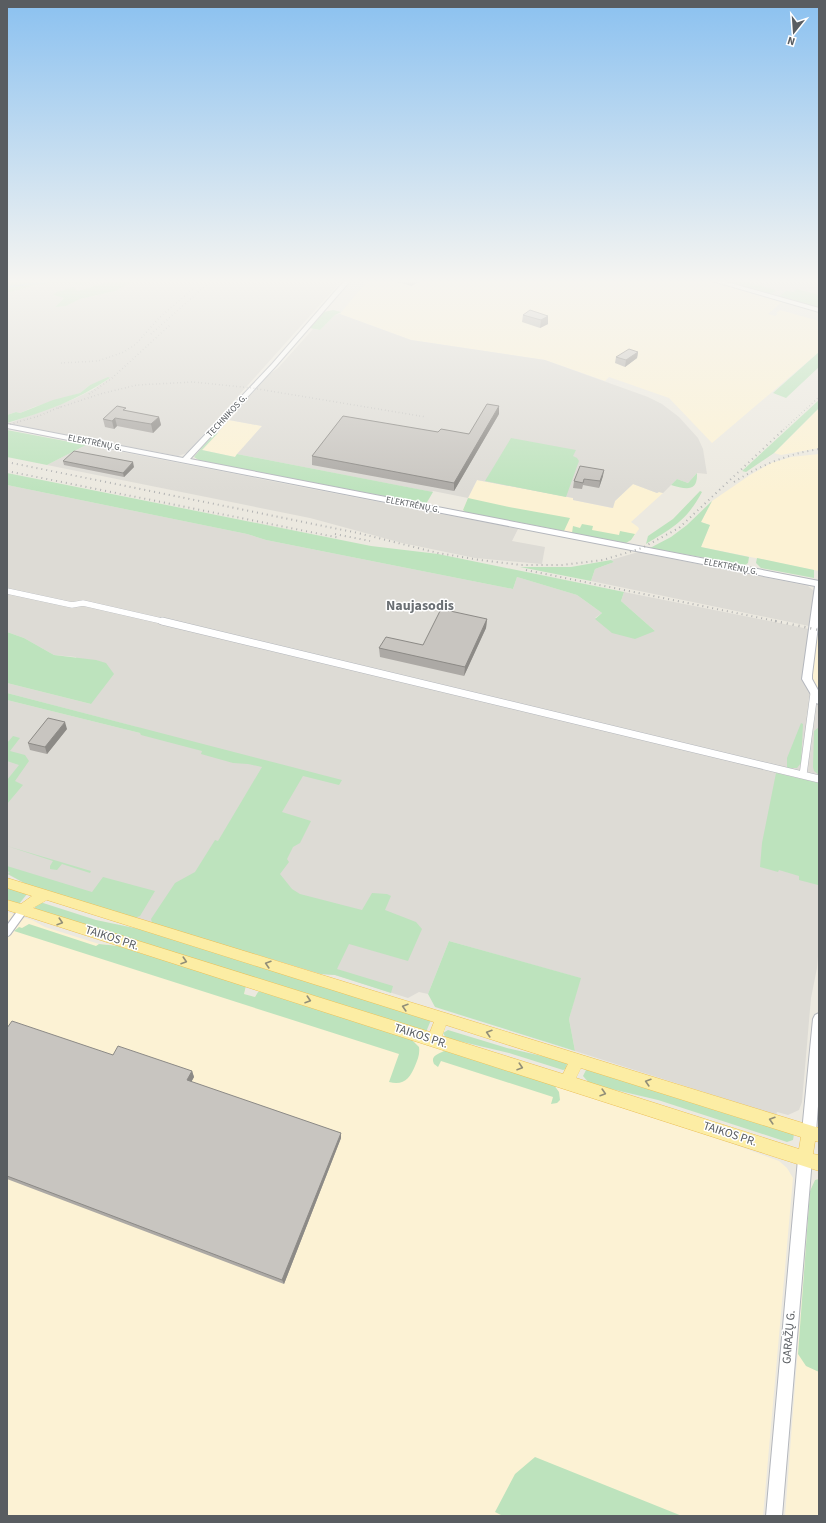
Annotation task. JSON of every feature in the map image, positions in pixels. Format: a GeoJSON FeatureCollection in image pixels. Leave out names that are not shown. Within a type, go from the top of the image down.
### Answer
{"type":"FeatureCollection","features":[{"type":"Feature","properties":{"kind":"main road","name":"TAIKOS PR."},"geometry":{"type":"LineString","coordinates":[[7,883],[814,1133]]}},
{"type":"Feature","properties":{"kind":"main road"},"geometry":{"type":"LineString","coordinates":[[23,910],[30,903],[46,895]]}},
{"type":"Feature","properties":{"kind":"main road","name":"TAIKOS PR."},"geometry":{"type":"LineString","coordinates":[[7,905],[812,1161]]}},
{"type":"Feature","properties":{"kind":"main road"},"geometry":{"type":"LineString","coordinates":[[434,1040],[442,1018]]}},
{"type":"Feature","properties":{"kind":"main road"},"geometry":{"type":"LineString","coordinates":[[566,1082],[573,1070],[576,1059]]}},
{"type":"Feature","properties":{"kind":"main road"},"geometry":{"type":"LineString","coordinates":[[812,1161],[814,1133]]}},
{"type":"Feature","properties":{"kind":"street","name":"TECHNIKOS G."},"geometry":{"type":"LineString","coordinates":[[184,461],[286,351]]}},
{"type":"Feature","properties":{"kind":"street","name":"ELEKTRĖNŲ G."},"geometry":{"type":"LineString","coordinates":[[7,426],[819,585]]}},
{"type":"Feature","properties":{"kind":"street"},"geometry":{"type":"LineString","coordinates":[[803,775],[817,697],[807,675],[819,585]]}},
{"type":"Feature","properties":{"kind":"street"},"geometry":{"type":"LineString","coordinates":[[7,591],[72,604],[83,603],[129,613],[819,779]]}},
{"type":"Feature","properties":{"kind":"street"},"geometry":{"type":"LineString","coordinates":[[7,932],[23,910]]}},
{"type":"Feature","properties":{"kind":"street"},"geometry":{"type":"LineString","coordinates":[[814,1133],[819,1019]]}},
{"type":"Feature","properties":{"kind":"street","name":"GARAŽŲ G."},"geometry":{"type":"LineString","coordinates":[[774,1516],[812,1161]]}},
{"type":"Feature","properties":{"kind":"shaded area"},"geometry":{"type":"Polygon","coordinates":[[[7,351],[278,351],[187,453],[178,456],[7,424],[74,399],[94,389],[110,378],[90,385],[80,393],[34,407],[20,413],[16,412],[7,415],[7,351]]]}},
{"type":"Feature","properties":{"kind":"shaded area"},"geometry":{"type":"Polygon","coordinates":[[[293,351],[485,351],[545,360],[648,397],[662,404],[679,417],[698,438],[703,449],[707,474],[697,473],[688,483],[677,479],[663,493],[657,493],[633,484],[615,501],[613,508],[573,500],[573,498],[477,480],[468,498],[237,454],[262,426],[229,420],[238,411],[236,410],[271,373],[278,368],[293,351]]]}},
{"type":"Feature","properties":{"kind":"shaded area"},"geometry":{"type":"Polygon","coordinates":[[[485,351],[819,351],[712,443],[669,398],[609,377],[605,381],[545,360],[485,351]]]}},
{"type":"Feature","properties":{"kind":"shaded area"},"geometry":{"type":"Polygon","coordinates":[[[819,408],[819,448],[781,455],[774,453],[819,408]]]}},
{"type":"Feature","properties":{"kind":"shaded area"},"geometry":{"type":"Polygon","coordinates":[[[229,420],[262,426],[235,457],[202,450],[229,420]]]}},
{"type":"Feature","properties":{"kind":"shaded area"},"geometry":{"type":"Polygon","coordinates":[[[86,445],[518,529],[512,541],[545,547],[542,564],[475,558],[402,543],[310,518],[47,465],[86,445]]]}},
{"type":"Feature","properties":{"kind":"shaded area"},"geometry":{"type":"Polygon","coordinates":[[[819,454],[819,571],[701,547],[710,525],[701,522],[712,501],[750,475],[771,463],[791,457],[819,454]]]}},
{"type":"Feature","properties":{"kind":"shaded area"},"geometry":{"type":"Polygon","coordinates":[[[477,480],[573,498],[573,500],[612,508],[615,501],[633,484],[657,493],[663,493],[631,522],[639,529],[631,540],[626,543],[465,512],[463,510],[477,480]]]}},
{"type":"Feature","properties":{"kind":"shaded area"},"geometry":{"type":"Polygon","coordinates":[[[7,485],[247,534],[266,540],[513,589],[517,577],[577,595],[602,613],[595,618],[655,631],[621,601],[624,592],[809,629],[803,678],[819,704],[819,945],[817,968],[811,998],[802,1102],[799,1110],[788,1115],[777,1112],[776,1115],[575,1051],[569,1019],[580,978],[449,941],[428,994],[419,992],[408,998],[335,975],[321,974],[166,928],[26,884],[7,874],[7,700],[140,733],[137,727],[7,693],[7,683],[91,704],[76,657],[54,655],[24,638],[7,632],[7,485]]]}},
{"type":"Feature","properties":{"kind":"shaded area"},"geometry":{"type":"Polygon","coordinates":[[[638,552],[808,586],[814,591],[809,626],[591,581],[595,569],[614,562],[611,560],[638,552]]]}},
{"type":"Feature","properties":{"kind":"shaded area"},"geometry":{"type":"Polygon","coordinates":[[[819,605],[819,694],[810,679],[819,605]]]}},
{"type":"Feature","properties":{"kind":"shaded area"},"geometry":{"type":"Polygon","coordinates":[[[7,912],[32,920],[45,927],[99,944],[118,946],[246,988],[244,994],[255,997],[258,992],[680,1124],[779,1161],[787,1168],[793,1178],[763,1516],[7,1516],[7,912]]]}},
{"type":"Feature","properties":{"kind":"shaded area"},"geometry":{"type":"Polygon","coordinates":[[[819,1179],[819,1516],[785,1516],[810,1191],[815,1180],[819,1179]]]}},
{"type":"Feature","properties":{"kind":"green space"},"geometry":{"type":"Polygon","coordinates":[[[819,352],[819,367],[786,398],[773,393],[819,352]]]}},
{"type":"Feature","properties":{"kind":"green space"},"geometry":{"type":"Polygon","coordinates":[[[108,377],[110,378],[98,386],[73,399],[47,410],[7,423],[7,415],[16,412],[20,413],[53,400],[80,393],[90,385],[108,377]]]}},
{"type":"Feature","properties":{"kind":"green space"},"geometry":{"type":"Polygon","coordinates":[[[819,400],[819,408],[774,453],[746,472],[742,471],[819,400]]]}},
{"type":"Feature","properties":{"kind":"green space"},"geometry":{"type":"Polygon","coordinates":[[[7,430],[86,445],[47,465],[7,457],[7,430]]]}},
{"type":"Feature","properties":{"kind":"green space"},"geometry":{"type":"Polygon","coordinates":[[[218,433],[202,450],[235,457],[237,454],[433,492],[426,504],[200,461],[194,457],[213,434],[218,433]]]}},
{"type":"Feature","properties":{"kind":"green space"},"geometry":{"type":"Polygon","coordinates":[[[511,438],[576,450],[573,456],[579,461],[566,497],[485,481],[511,438]]]}},
{"type":"Feature","properties":{"kind":"green space"},"geometry":{"type":"Polygon","coordinates":[[[7,473],[371,546],[438,554],[624,592],[621,601],[655,631],[635,639],[612,633],[595,619],[602,613],[577,595],[517,577],[513,589],[266,540],[247,534],[7,485],[7,473]]]}},
{"type":"Feature","properties":{"kind":"green space"},"geometry":{"type":"Polygon","coordinates":[[[697,473],[697,479],[693,487],[681,488],[671,485],[677,479],[688,483],[697,473]]]}},
{"type":"Feature","properties":{"kind":"green space"},"geometry":{"type":"Polygon","coordinates":[[[700,491],[702,492],[685,517],[672,528],[646,544],[648,536],[673,519],[700,491]]]}},
{"type":"Feature","properties":{"kind":"green space"},"geometry":{"type":"Polygon","coordinates":[[[468,498],[570,518],[564,531],[465,512],[463,510],[468,498]]]}},
{"type":"Feature","properties":{"kind":"green space"},"geometry":{"type":"Polygon","coordinates":[[[712,501],[701,522],[710,525],[701,547],[749,557],[748,563],[745,565],[650,548],[671,537],[687,525],[712,501]]]}},
{"type":"Feature","properties":{"kind":"green space"},"geometry":{"type":"Polygon","coordinates":[[[582,524],[593,526],[592,530],[619,535],[620,531],[635,534],[631,540],[626,543],[572,533],[573,526],[580,528],[582,524]]]}},
{"type":"Feature","properties":{"kind":"green space"},"geometry":{"type":"Polygon","coordinates":[[[757,558],[814,570],[814,578],[761,568],[756,563],[757,558]]]}},
{"type":"Feature","properties":{"kind":"green space"},"geometry":{"type":"Polygon","coordinates":[[[611,560],[614,562],[595,569],[591,581],[520,567],[571,567],[611,560]]]}},
{"type":"Feature","properties":{"kind":"green space"},"geometry":{"type":"Polygon","coordinates":[[[7,632],[24,638],[54,655],[96,660],[106,663],[114,674],[91,704],[7,683],[7,632]]]}},
{"type":"Feature","properties":{"kind":"green space"},"geometry":{"type":"Polygon","coordinates":[[[7,693],[342,780],[339,785],[303,776],[282,812],[311,821],[300,843],[293,847],[287,859],[289,862],[280,874],[292,889],[300,894],[362,910],[372,893],[387,894],[391,896],[385,910],[416,922],[422,929],[408,961],[349,944],[337,969],[393,986],[391,993],[335,975],[321,974],[152,923],[151,919],[175,883],[195,872],[215,840],[218,841],[262,767],[233,763],[201,754],[202,751],[141,735],[140,733],[7,700],[7,693]]]}},
{"type":"Feature","properties":{"kind":"green space"},"geometry":{"type":"Polygon","coordinates":[[[801,723],[803,724],[801,763],[797,768],[787,768],[787,758],[801,723]]]}},
{"type":"Feature","properties":{"kind":"green space"},"geometry":{"type":"Polygon","coordinates":[[[819,727],[819,775],[814,771],[813,767],[814,731],[819,727]]]}},
{"type":"Feature","properties":{"kind":"green space"},"geometry":{"type":"Polygon","coordinates":[[[13,736],[20,738],[10,751],[25,755],[29,761],[15,781],[23,785],[7,804],[7,780],[19,765],[7,761],[7,743],[13,736]]]}},
{"type":"Feature","properties":{"kind":"green space"},"geometry":{"type":"Polygon","coordinates":[[[776,773],[819,783],[818,885],[799,880],[799,876],[779,870],[778,872],[760,867],[762,843],[776,773]]]}},
{"type":"Feature","properties":{"kind":"green space"},"geometry":{"type":"Polygon","coordinates":[[[7,846],[91,871],[90,873],[62,864],[57,870],[50,869],[53,861],[7,846]]]}},
{"type":"Feature","properties":{"kind":"green space"},"geometry":{"type":"Polygon","coordinates":[[[7,866],[92,892],[103,877],[155,891],[140,916],[134,918],[26,884],[8,874],[10,872],[7,871],[7,866]]]}},
{"type":"Feature","properties":{"kind":"green space"},"geometry":{"type":"Polygon","coordinates":[[[7,888],[27,894],[19,904],[7,900],[7,888]]]}},
{"type":"Feature","properties":{"kind":"green space"},"geometry":{"type":"Polygon","coordinates":[[[40,902],[96,920],[144,930],[431,1020],[426,1032],[36,910],[34,905],[40,902]]]}},
{"type":"Feature","properties":{"kind":"green space"},"geometry":{"type":"Polygon","coordinates":[[[29,924],[96,946],[99,944],[118,946],[244,985],[246,986],[244,994],[255,997],[258,992],[263,991],[411,1039],[419,1047],[418,1059],[411,1074],[406,1080],[399,1083],[389,1082],[399,1054],[14,931],[19,927],[22,928],[29,924]]]}},
{"type":"Feature","properties":{"kind":"green space"},"geometry":{"type":"Polygon","coordinates":[[[449,941],[581,978],[569,1019],[575,1051],[435,1007],[428,994],[449,941]]]}},
{"type":"Feature","properties":{"kind":"green space"},"geometry":{"type":"Polygon","coordinates":[[[448,1030],[507,1048],[564,1061],[567,1064],[566,1069],[563,1070],[509,1053],[446,1038],[443,1033],[448,1030]]]}},
{"type":"Feature","properties":{"kind":"green space"},"geometry":{"type":"Polygon","coordinates":[[[444,1051],[453,1051],[554,1085],[559,1092],[560,1100],[557,1103],[551,1104],[553,1097],[441,1061],[438,1067],[434,1064],[433,1059],[435,1056],[444,1051]]]}},
{"type":"Feature","properties":{"kind":"green space"},"geometry":{"type":"Polygon","coordinates":[[[586,1070],[591,1070],[794,1134],[793,1140],[787,1142],[658,1100],[590,1084],[583,1076],[586,1070]]]}},
{"type":"Feature","properties":{"kind":"green space"},"geometry":{"type":"Polygon","coordinates":[[[819,1179],[819,1372],[806,1366],[798,1354],[810,1191],[815,1180],[819,1179]]]}},
{"type":"Feature","properties":{"kind":"green space"},"geometry":{"type":"Polygon","coordinates":[[[535,1457],[682,1516],[503,1516],[495,1512],[515,1474],[535,1457]]]}},
{"type":"Feature","properties":{"kind":"building"},"geometry":{"type":"Polygon","coordinates":[[[626,351],[638,352],[626,360],[616,357],[626,351]]]}},
{"type":"Feature","properties":{"kind":"building"},"geometry":{"type":"Polygon","coordinates":[[[487,404],[499,406],[454,483],[312,456],[343,416],[438,432],[441,429],[469,434],[487,404]]]}},
{"type":"Feature","properties":{"kind":"building"},"geometry":{"type":"Polygon","coordinates":[[[117,406],[126,408],[123,410],[159,417],[151,424],[115,418],[112,421],[103,419],[117,406]]]}},
{"type":"Feature","properties":{"kind":"building"},"geometry":{"type":"Polygon","coordinates":[[[74,451],[133,462],[123,473],[63,461],[74,451]]]}},
{"type":"Feature","properties":{"kind":"building"},"geometry":{"type":"Polygon","coordinates":[[[580,466],[604,470],[600,481],[584,479],[583,483],[574,481],[580,466]]]}},
{"type":"Feature","properties":{"kind":"building"},"geometry":{"type":"Polygon","coordinates":[[[441,609],[487,619],[465,667],[379,648],[386,637],[423,645],[441,609]]]}},
{"type":"Feature","properties":{"kind":"building"},"geometry":{"type":"Polygon","coordinates":[[[48,718],[65,722],[45,747],[28,743],[48,718]]]}},
{"type":"Feature","properties":{"kind":"building"},"geometry":{"type":"Polygon","coordinates":[[[12,1021],[113,1055],[118,1046],[192,1071],[187,1080],[341,1133],[282,1280],[7,1176],[7,1028],[12,1021]]]}},
{"type":"Feature","properties":{"kind":"railway"},"geometry":{"type":"LineString","coordinates":[[61,363],[98,361],[125,351]]}},
{"type":"Feature","properties":{"kind":"railway"},"geometry":{"type":"LineString","coordinates":[[89,394],[111,379],[142,351]]}},
{"type":"Feature","properties":{"kind":"railway"},"geometry":{"type":"LineString","coordinates":[[58,408],[100,394],[137,385],[193,382],[252,388],[426,417]]}},
{"type":"Feature","properties":{"kind":"railway"},"geometry":{"type":"LineString","coordinates":[[781,432],[819,397]]}},
{"type":"Feature","properties":{"kind":"railway"},"geometry":{"type":"LineString","coordinates":[[7,425],[39,416],[62,406]]}},
{"type":"Feature","properties":{"kind":"railway"},"geometry":{"type":"LineString","coordinates":[[7,462],[358,533],[438,553],[521,565],[562,565],[603,560],[642,548],[679,528],[782,431]]}},
{"type":"Feature","properties":{"kind":"railway"},"geometry":{"type":"LineString","coordinates":[[734,482],[754,470],[775,461],[796,454],[819,449]]}},
{"type":"Feature","properties":{"kind":"railway"},"geometry":{"type":"LineString","coordinates":[[7,471],[340,538]]}},
{"type":"Feature","properties":{"kind":"railway"},"geometry":{"type":"LineString","coordinates":[[335,534],[370,541]]}},
{"type":"Feature","properties":{"kind":"railway"},"geometry":{"type":"LineString","coordinates":[[526,570],[780,622]]}},
{"type":"Feature","properties":{"kind":"railway"},"geometry":{"type":"LineString","coordinates":[[775,621],[819,630]]}},
{"type":"Feature","properties":{"kind":"district","name":"Naujasodis"},"geometry":{"type":"Point","coordinates":[420,606]}}]}
